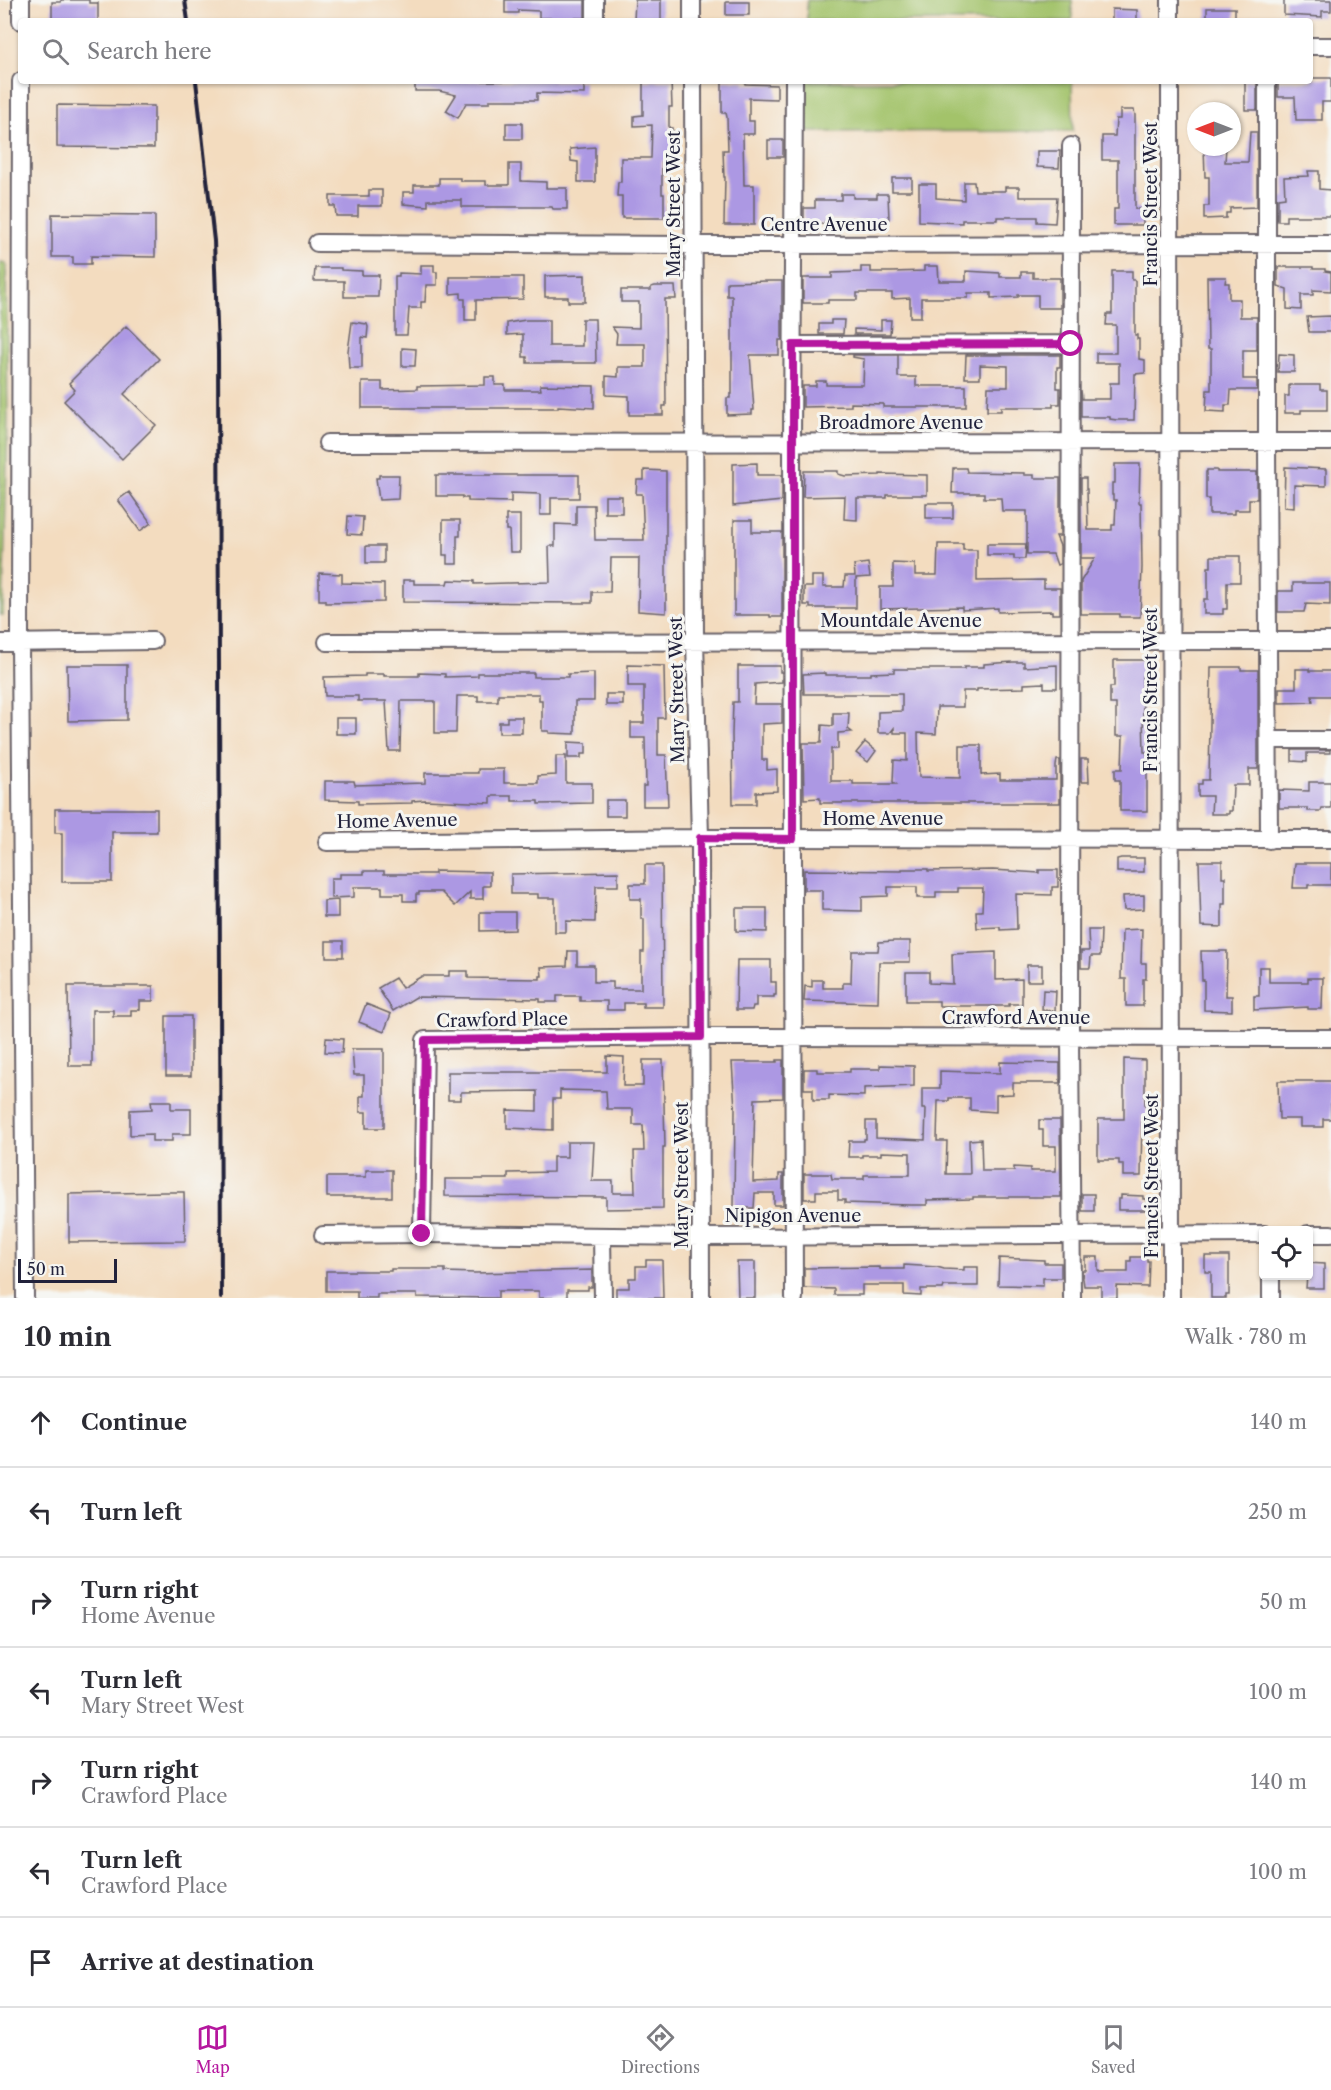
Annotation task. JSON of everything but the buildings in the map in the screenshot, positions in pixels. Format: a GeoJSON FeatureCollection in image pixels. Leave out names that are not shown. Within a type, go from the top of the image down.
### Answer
{"type":"FeatureCollection","features":[{"type":"Feature","properties":{"kind":"street"},"geometry":{"type":"LineString","coordinates":[[21,0],[21,18]]}},
{"type":"Feature","properties":{"kind":"street"},"geometry":{"type":"LineString","coordinates":[[595,0],[595,18]]}},
{"type":"Feature","properties":{"kind":"street"},"geometry":{"type":"LineString","coordinates":[[692,0],[692,18]]}},
{"type":"Feature","properties":{"kind":"street"},"geometry":{"type":"LineString","coordinates":[[1170,0],[1170,18]]}},
{"type":"Feature","properties":{"kind":"street"},"geometry":{"type":"LineString","coordinates":[[1313,46],[1331,46]]}},
{"type":"Feature","properties":{"kind":"street"},"geometry":{"type":"LineString","coordinates":[[21,84],[20,643],[25,1298]]}},
{"type":"Feature","properties":{"kind":"street","name":"Mary Street West"},"geometry":{"type":"LineString","coordinates":[[693,84],[695,640],[700,838],[701,1298]]}},
{"type":"Feature","properties":{"kind":"street"},"geometry":{"type":"LineString","coordinates":[[794,84],[792,442],[794,1298]]}},
{"type":"Feature","properties":{"kind":"street","name":"Francis Street West"},"geometry":{"type":"LineString","coordinates":[[1170,84],[1171,1298]]}},
{"type":"Feature","properties":{"kind":"street"},"geometry":{"type":"LineString","coordinates":[[1267,84],[1269,840]]}},
{"type":"Feature","properties":{"kind":"street"},"geometry":{"type":"LineString","coordinates":[[1071,146],[1072,1298]]}},
{"type":"Feature","properties":{"kind":"street","name":"Centre Avenue"},"geometry":{"type":"LineString","coordinates":[[317,243],[1331,244]]}},
{"type":"Feature","properties":{"kind":"street"},"geometry":{"type":"LineString","coordinates":[[793,345],[1071,344]]}},
{"type":"Feature","properties":{"kind":"street","name":"Broadmore Avenue"},"geometry":{"type":"LineString","coordinates":[[327,443],[1331,442]]}},
{"type":"Feature","properties":{"kind":"street","name":"Mountdale Avenue"},"geometry":{"type":"LineString","coordinates":[[327,642],[1331,640]]}},
{"type":"Feature","properties":{"kind":"street"},"geometry":{"type":"LineString","coordinates":[[0,643],[153,641]]}},
{"type":"Feature","properties":{"kind":"street"},"geometry":{"type":"LineString","coordinates":[[1269,740],[1331,740]]}},
{"type":"Feature","properties":{"kind":"street","name":"Home Avenue"},"geometry":{"type":"LineString","coordinates":[[327,842],[700,838],[1331,839]]}},
{"type":"Feature","properties":{"kind":"street","name":"Crawford Avenue"},"geometry":{"type":"LineString","coordinates":[[701,1037],[1331,1038]]}},
{"type":"Feature","properties":{"kind":"street","name":"Crawford Place"},"geometry":{"type":"LineString","coordinates":[[422,1234],[425,1040],[701,1037]]}},
{"type":"Feature","properties":{"kind":"street","name":"Nipigon Avenue"},"geometry":{"type":"LineString","coordinates":[[323,1235],[701,1237],[1259,1234]]}},
{"type":"Feature","properties":{"kind":"street"},"geometry":{"type":"LineString","coordinates":[[1313,1234],[1331,1234]]}},
{"type":"Feature","properties":{"kind":"street"},"geometry":{"type":"LineString","coordinates":[[602,1236],[603,1298]]}},
{"type":"Feature","properties":{"kind":"street"},"geometry":{"type":"LineString","coordinates":[[1271,1280],[1271,1298]]}},
{"type":"Feature","properties":{"kind":"green space"},"geometry":{"type":"Polygon","coordinates":[[[807,0],[1072,0],[1072,18],[807,18],[807,0]]]}},
{"type":"Feature","properties":{"kind":"green space"},"geometry":{"type":"Polygon","coordinates":[[[807,84],[1072,84],[1073,131],[807,132],[807,84]]]}},
{"type":"Feature","properties":{"kind":"green space"},"geometry":{"type":"Polygon","coordinates":[[[0,263],[6,264],[8,420],[3,615],[0,615],[0,263]]]}},
{"type":"Feature","properties":{"kind":"railway"},"geometry":{"type":"LineString","coordinates":[[185,0],[188,18]]}},
{"type":"Feature","properties":{"kind":"railway"},"geometry":{"type":"LineString","coordinates":[[196,84],[214,241],[218,351],[221,1298]]}},
{"type":"Feature","properties":{"kind":"route"},"geometry":{"type":"LineString","coordinates":[[422,1234],[425,1040],[701,1037],[700,838],[793,839],[793,345],[1071,344]]}}]}
